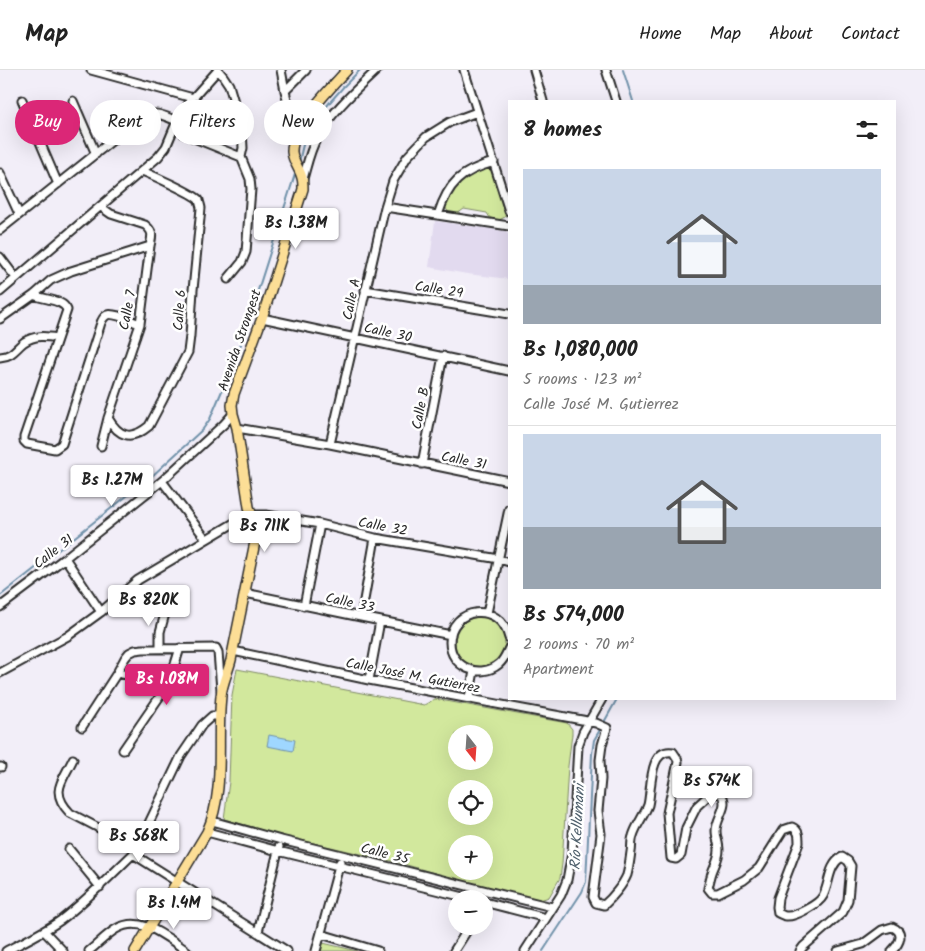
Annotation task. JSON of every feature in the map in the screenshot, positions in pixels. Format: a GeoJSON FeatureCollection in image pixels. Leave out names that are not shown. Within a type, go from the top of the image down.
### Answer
{"type":"FeatureCollection","features":[{"type":"Feature","properties":{"kind":"main road"},"geometry":{"type":"LineString","coordinates":[[320,100],[347,70]]}},
{"type":"Feature","properties":{"kind":"main road"},"geometry":{"type":"LineString","coordinates":[[293,145],[292,150],[295,163],[301,176]]}},
{"type":"Feature","properties":{"kind":"main road","name":"Avenida Strongest"},"geometry":{"type":"LineString","coordinates":[[135,951],[207,832],[212,821],[217,798],[221,695],[229,670],[256,537],[249,507],[232,405],[234,394],[262,318],[303,189],[301,176]]}},
{"type":"Feature","properties":{"kind":"street"},"geometry":{"type":"LineString","coordinates":[[91,70],[193,98],[218,70],[224,76],[242,129],[243,148],[241,157],[250,179],[251,189],[246,252],[242,262],[228,279]]}},
{"type":"Feature","properties":{"kind":"street"},"geometry":{"type":"LineString","coordinates":[[281,70],[287,100]]}},
{"type":"Feature","properties":{"kind":"street"},"geometry":{"type":"LineString","coordinates":[[285,91],[306,70]]}},
{"type":"Feature","properties":{"kind":"street","name":"Avenida Strongest"},"geometry":{"type":"LineString","coordinates":[[301,176],[318,135],[333,115],[377,70]]}},
{"type":"Feature","properties":{"kind":"street"},"geometry":{"type":"LineString","coordinates":[[464,70],[508,209]]}},
{"type":"Feature","properties":{"kind":"street"},"geometry":{"type":"LineString","coordinates":[[534,70],[544,100]]}},
{"type":"Feature","properties":{"kind":"street"},"geometry":{"type":"LineString","coordinates":[[606,70],[616,100]]}},
{"type":"Feature","properties":{"kind":"street","name":"Calle A"},"geometry":{"type":"LineString","coordinates":[[330,444],[393,181],[407,157],[426,137],[450,122],[477,112]]}},
{"type":"Feature","properties":{"kind":"street"},"geometry":{"type":"LineString","coordinates":[[0,230],[139,119],[148,114],[156,113],[171,119]]}},
{"type":"Feature","properties":{"kind":"street"},"geometry":{"type":"LineString","coordinates":[[80,117],[96,154]]}},
{"type":"Feature","properties":{"kind":"street"},"geometry":{"type":"LineString","coordinates":[[0,292],[158,157],[166,147],[171,136]]}},
{"type":"Feature","properties":{"kind":"street"},"geometry":{"type":"LineString","coordinates":[[41,145],[58,184]]}},
{"type":"Feature","properties":{"kind":"street"},"geometry":{"type":"LineString","coordinates":[[211,145],[241,157]]}},
{"type":"Feature","properties":{"kind":"street"},"geometry":{"type":"LineString","coordinates":[[438,215],[443,200],[451,186],[463,174],[478,166],[494,162]]}},
{"type":"Feature","properties":{"kind":"street","name":"Calle 6"},"geometry":{"type":"LineString","coordinates":[[108,418],[116,431],[122,434],[138,433],[149,426],[188,352],[201,208],[199,201],[194,197],[142,171]]}},
{"type":"Feature","properties":{"kind":"street"},"geometry":{"type":"LineString","coordinates":[[0,173],[19,214]]}},
{"type":"Feature","properties":{"kind":"street","name":"Calle 7"},"geometry":{"type":"LineString","coordinates":[[101,207],[111,214],[135,221],[149,228],[152,236],[140,324],[108,418],[101,446]]}},
{"type":"Feature","properties":{"kind":"street"},"geometry":{"type":"LineString","coordinates":[[385,208],[508,226]]}},
{"type":"Feature","properties":{"kind":"street"},"geometry":{"type":"LineString","coordinates":[[0,320],[52,280],[71,270],[150,246]]}},
{"type":"Feature","properties":{"kind":"street"},"geometry":{"type":"LineString","coordinates":[[0,257],[16,278]]}},
{"type":"Feature","properties":{"kind":"street","name":"Calle 29"},"geometry":{"type":"LineString","coordinates":[[366,290],[508,314]]}},
{"type":"Feature","properties":{"kind":"street"},"geometry":{"type":"LineString","coordinates":[[34,295],[60,302],[64,304],[66,310],[24,437],[24,441],[27,444],[56,449],[62,444],[100,326],[105,316],[113,314],[140,324]]}},
{"type":"Feature","properties":{"kind":"street","name":"Calle 30"},"geometry":{"type":"LineString","coordinates":[[262,318],[508,370]]}},
{"type":"Feature","properties":{"kind":"street"},"geometry":{"type":"LineString","coordinates":[[1,356],[6,357],[12,354],[24,342],[34,337],[46,336],[57,338]]}},
{"type":"Feature","properties":{"kind":"street","name":"Calle B"},"geometry":{"type":"LineString","coordinates":[[422,464],[443,356]]}},
{"type":"Feature","properties":{"kind":"street","name":"Calle 31"},"geometry":{"type":"LineString","coordinates":[[0,607],[162,481],[233,414]]}},
{"type":"Feature","properties":{"kind":"street","name":"Calle 31"},"geometry":{"type":"LineString","coordinates":[[237,428],[330,444],[508,481]]}},
{"type":"Feature","properties":{"kind":"street"},"geometry":{"type":"LineString","coordinates":[[162,481],[206,539]]}},
{"type":"Feature","properties":{"kind":"street"},"geometry":{"type":"LineString","coordinates":[[0,673],[68,636],[101,612],[138,580],[244,517],[252,515]]}},
{"type":"Feature","properties":{"kind":"street","name":"Calle 32"},"geometry":{"type":"LineString","coordinates":[[252,515],[266,515],[320,524],[375,538],[508,562]]}},
{"type":"Feature","properties":{"kind":"street"},"geometry":{"type":"LineString","coordinates":[[487,613],[508,515]]}},
{"type":"Feature","properties":{"kind":"street"},"geometry":{"type":"LineString","coordinates":[[304,606],[320,524]]}},
{"type":"Feature","properties":{"kind":"street"},"geometry":{"type":"LineString","coordinates":[[361,618],[375,538]]}},
{"type":"Feature","properties":{"kind":"street"},"geometry":{"type":"LineString","coordinates":[[65,558],[101,612]]}},
{"type":"Feature","properties":{"kind":"street","name":"Calle 33"},"geometry":{"type":"LineString","coordinates":[[245,593],[451,635]]}},
{"type":"Feature","properties":{"kind":"street"},"geometry":{"type":"LineString","coordinates":[[160,648],[160,632],[166,610]]}},
{"type":"Feature","properties":{"kind":"street"},"geometry":{"type":"LineString","coordinates":[[508,634],[502,623],[495,617],[487,613],[477,612],[468,614],[454,626],[450,644],[452,654],[458,662],[465,668],[474,671],[491,669],[499,664],[508,650]]}},
{"type":"Feature","properties":{"kind":"street"},"geometry":{"type":"LineString","coordinates":[[369,680],[380,621]]}},
{"type":"Feature","properties":{"kind":"street"},"geometry":{"type":"LineString","coordinates":[[123,750],[169,683],[180,648]]}},
{"type":"Feature","properties":{"kind":"street"},"geometry":{"type":"LineString","coordinates":[[82,727],[118,673],[125,658],[135,650],[216,648],[218,652],[221,695]]}},
{"type":"Feature","properties":{"kind":"street","name":"Calle José M. Gutierrez"},"geometry":{"type":"LineString","coordinates":[[233,651],[369,680],[592,722],[607,728],[600,760],[601,779],[598,811],[600,834],[593,897],[596,902],[604,905],[612,898],[626,876],[632,837],[648,805],[651,776],[656,761],[662,753],[667,751],[673,752],[678,762],[667,813],[671,858],[676,859],[681,855],[686,828],[697,806],[713,793],[721,794],[724,798],[724,807],[716,830],[719,850],[717,862],[708,888],[712,893],[718,893],[744,880],[759,868],[783,830],[792,827],[796,828],[799,843],[778,898],[778,913],[786,916],[796,914],[816,904],[823,896],[836,860],[842,857],[848,861],[851,866],[848,900],[843,912],[800,951]]}},
{"type":"Feature","properties":{"kind":"street"},"geometry":{"type":"LineString","coordinates":[[469,698],[474,671]]}},
{"type":"Feature","properties":{"kind":"street"},"geometry":{"type":"LineString","coordinates":[[118,673],[169,683]]}},
{"type":"Feature","properties":{"kind":"street"},"geometry":{"type":"LineString","coordinates":[[525,951],[568,880],[578,746],[583,732],[592,722],[602,700]]}},
{"type":"Feature","properties":{"kind":"street"},"geometry":{"type":"LineString","coordinates":[[6,951],[44,931],[60,920],[100,887],[135,851],[181,756],[202,725],[212,716],[220,716]]}},
{"type":"Feature","properties":{"kind":"street"},"geometry":{"type":"LineString","coordinates":[[73,759],[60,785],[58,794],[64,806],[70,812],[135,851],[178,882],[287,951]]}},
{"type":"Feature","properties":{"kind":"street","name":"Calle 35"},"geometry":{"type":"LineString","coordinates":[[212,821],[480,890]]}},
{"type":"Feature","properties":{"kind":"street","name":"Calle 35"},"geometry":{"type":"LineString","coordinates":[[207,832],[448,893]]}},
{"type":"Feature","properties":{"kind":"street"},"geometry":{"type":"LineString","coordinates":[[258,932],[281,840]]}},
{"type":"Feature","properties":{"kind":"street"},"geometry":{"type":"LineString","coordinates":[[69,850],[100,887]]}},
{"type":"Feature","properties":{"kind":"street"},"geometry":{"type":"LineString","coordinates":[[316,951],[342,855]]}},
{"type":"Feature","properties":{"kind":"street"},"geometry":{"type":"LineString","coordinates":[[389,879],[391,868]]}},
{"type":"Feature","properties":{"kind":"street"},"geometry":{"type":"LineString","coordinates":[[424,887],[427,877]]}},
{"type":"Feature","properties":{"kind":"street","name":"Calle 35"},"geometry":{"type":"LineString","coordinates":[[493,893],[552,908]]}},
{"type":"Feature","properties":{"kind":"street"},"geometry":{"type":"LineString","coordinates":[[493,903],[546,918]]}},
{"type":"Feature","properties":{"kind":"street"},"geometry":{"type":"LineString","coordinates":[[89,951],[114,930],[126,924],[138,924],[149,927],[187,951]]}},
{"type":"Feature","properties":{"kind":"street"},"geometry":{"type":"LineString","coordinates":[[838,951],[863,944],[882,930],[892,927],[900,932],[900,937],[892,951]]}},
{"type":"Feature","properties":{"kind":"street"},"geometry":{"type":"LineString","coordinates":[[44,931],[63,951]]}},
{"type":"Feature","properties":{"kind":"street"},"geometry":{"type":"LineString","coordinates":[[321,934],[378,951]]}},
{"type":"Feature","properties":{"kind":"street"},"geometry":{"type":"LineString","coordinates":[[454,951],[464,935]]}},
{"type":"Feature","properties":{"kind":"shaded area"},"geometry":{"type":"Polygon","coordinates":[[[435,221],[504,231],[508,234],[508,279],[429,267],[435,221]]]}},
{"type":"Feature","properties":{"kind":"green space"},"geometry":{"type":"Polygon","coordinates":[[[488,169],[495,173],[506,212],[505,217],[499,220],[490,218],[487,213],[464,209],[457,214],[449,213],[445,207],[456,188],[467,178],[488,169]]]}},
{"type":"Feature","properties":{"kind":"green space"},"geometry":{"type":"Polygon","coordinates":[[[480,617],[489,619],[500,628],[505,642],[503,651],[494,662],[480,667],[471,665],[460,656],[455,642],[457,633],[466,622],[480,617]]]}},
{"type":"Feature","properties":{"kind":"green space"},"geometry":{"type":"Polygon","coordinates":[[[237,669],[424,705],[435,699],[567,723],[572,729],[560,878],[549,897],[540,900],[458,880],[493,880],[493,835],[448,835],[448,877],[400,863],[279,835],[224,819],[229,782],[232,695],[237,669]]]}},
{"type":"Feature","properties":{"kind":"green space"},"geometry":{"type":"Polygon","coordinates":[[[323,943],[357,951],[319,951],[323,943]]]}},
{"type":"Feature","properties":{"kind":"water"},"geometry":{"type":"Polygon","coordinates":[[[269,735],[295,740],[293,751],[267,746],[269,735]]]}},
{"type":"Feature","properties":{"kind":"waterway"},"geometry":{"type":"LineString","coordinates":[[299,162],[305,139],[316,121],[337,93],[360,70]]}},
{"type":"Feature","properties":{"kind":"waterway","name":"Río Kellumani"},"geometry":{"type":"LineString","coordinates":[[623,70],[633,100]]}},
{"type":"Feature","properties":{"kind":"waterway"},"geometry":{"type":"LineString","coordinates":[[0,596],[151,477],[203,429],[210,419],[238,353],[296,171]]}},
{"type":"Feature","properties":{"kind":"waterway","name":"Río Kellumani"},"geometry":{"type":"LineString","coordinates":[[603,724],[616,700]]}},
{"type":"Feature","properties":{"kind":"waterway","name":"Río Kellumani"},"geometry":{"type":"LineString","coordinates":[[543,951],[582,892],[586,882],[592,754],[594,740],[601,728]]}}]}
